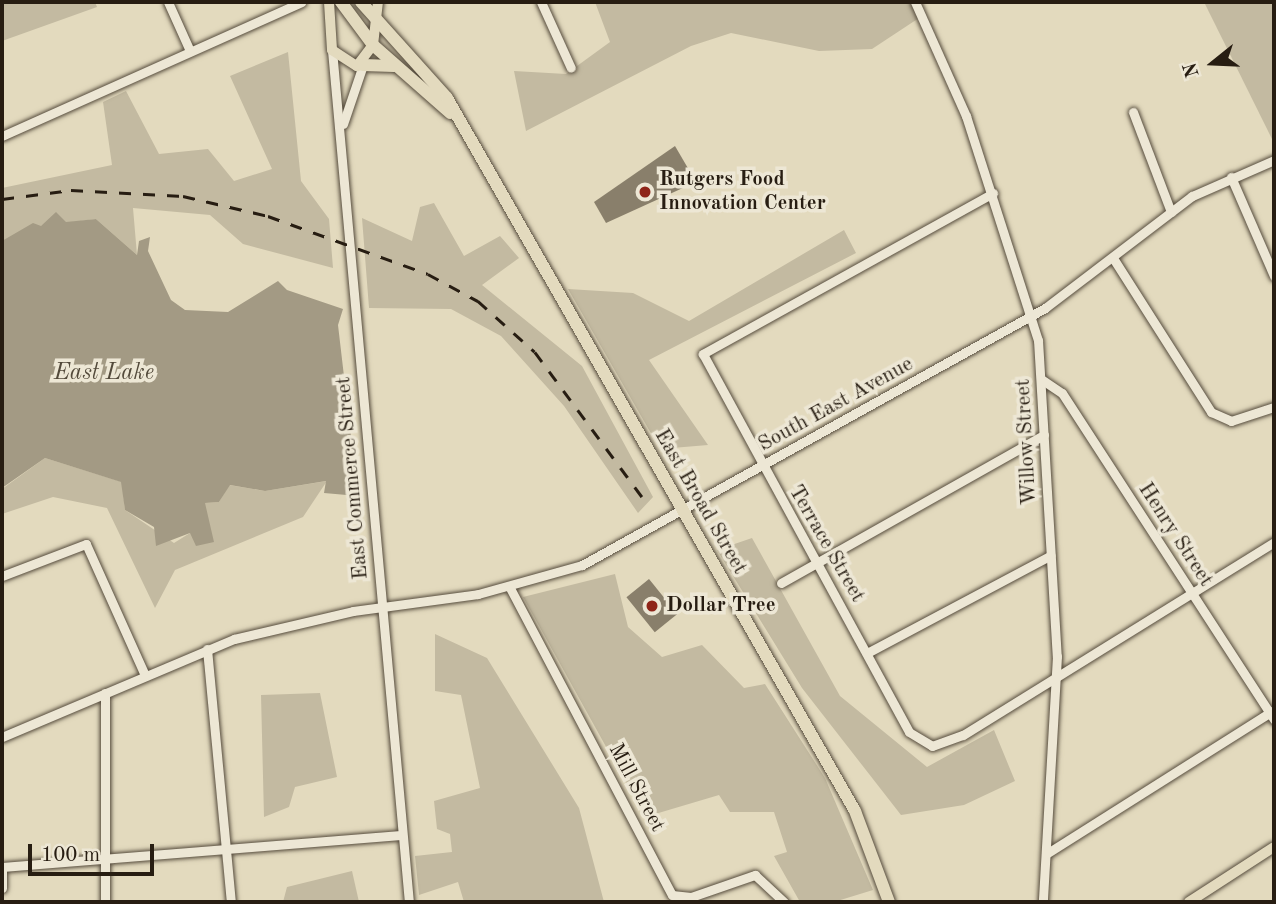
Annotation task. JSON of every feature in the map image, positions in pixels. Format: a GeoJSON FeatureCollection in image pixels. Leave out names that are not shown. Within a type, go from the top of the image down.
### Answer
{"type":"FeatureCollection","features":[{"type":"Feature","properties":{"kind":"highway","name":"East Broad Street"},"geometry":{"type":"LineString","coordinates":[[361,2],[407,68],[463,126],[855,811],[889,902]]}},
{"type":"Feature","properties":{"kind":"highway","name":"East Broad Street"},"geometry":{"type":"LineString","coordinates":[[330,3],[373,45],[407,68]]}},
{"type":"Feature","properties":{"kind":"highway"},"geometry":{"type":"LineString","coordinates":[[363,65],[407,68]]}},
{"type":"Feature","properties":{"kind":"main road"},"geometry":{"type":"LineString","coordinates":[[330,3],[332,50],[346,63],[363,65],[373,45],[378,23],[378,4]]}},
{"type":"Feature","properties":{"kind":"main road"},"geometry":{"type":"LineString","coordinates":[[1189,902],[1274,847]]}},
{"type":"Feature","properties":{"kind":"street"},"geometry":{"type":"LineString","coordinates":[[168,2],[190,51]]}},
{"type":"Feature","properties":{"kind":"street"},"geometry":{"type":"LineString","coordinates":[[2,136],[301,2]]}},
{"type":"Feature","properties":{"kind":"street"},"geometry":{"type":"LineString","coordinates":[[541,2],[571,68]]}},
{"type":"Feature","properties":{"kind":"street","name":"Willow Street"},"geometry":{"type":"LineString","coordinates":[[915,2],[993,193],[1033,315],[1041,379],[1057,682],[1043,902]]}},
{"type":"Feature","properties":{"kind":"street","name":"East Commerce Street"},"geometry":{"type":"LineString","coordinates":[[332,50],[342,132],[401,835],[409,902]]}},
{"type":"Feature","properties":{"kind":"street"},"geometry":{"type":"LineString","coordinates":[[342,132],[348,95],[363,65]]}},
{"type":"Feature","properties":{"kind":"street"},"geometry":{"type":"LineString","coordinates":[[1133,112],[1171,212]]}},
{"type":"Feature","properties":{"kind":"street","name":"South East Avenue"},"geometry":{"type":"LineString","coordinates":[[2,737],[207,649],[382,607],[509,586],[582,565],[683,512],[1033,315],[1113,258],[1171,212],[1231,177],[1274,160]]}},
{"type":"Feature","properties":{"kind":"street"},"geometry":{"type":"LineString","coordinates":[[1231,177],[1274,276]]}},
{"type":"Feature","properties":{"kind":"street","name":"Terrace Street"},"geometry":{"type":"LineString","coordinates":[[993,193],[703,354],[762,467],[905,724],[926,745],[963,735],[1057,682]]}},
{"type":"Feature","properties":{"kind":"street"},"geometry":{"type":"LineString","coordinates":[[1113,258],[1211,412],[1231,421],[1274,407]]}},
{"type":"Feature","properties":{"kind":"street","name":"Henry Street"},"geometry":{"type":"LineString","coordinates":[[1041,379],[1062,393],[1273,714]]}},
{"type":"Feature","properties":{"kind":"street"},"geometry":{"type":"LineString","coordinates":[[781,583],[1044,435]]}},
{"type":"Feature","properties":{"kind":"street"},"geometry":{"type":"LineString","coordinates":[[1057,682],[1274,542]]}},
{"type":"Feature","properties":{"kind":"street"},"geometry":{"type":"LineString","coordinates":[[2,576],[86,544],[145,675]]}},
{"type":"Feature","properties":{"kind":"street"},"geometry":{"type":"LineString","coordinates":[[867,653],[1051,555]]}},
{"type":"Feature","properties":{"kind":"street","name":"Mill Street"},"geometry":{"type":"LineString","coordinates":[[509,586],[672,895],[691,897],[755,876],[784,902]]}},
{"type":"Feature","properties":{"kind":"street"},"geometry":{"type":"LineString","coordinates":[[207,649],[231,902]]}},
{"type":"Feature","properties":{"kind":"street"},"geometry":{"type":"LineString","coordinates":[[105,692],[105,902]]}},
{"type":"Feature","properties":{"kind":"street"},"geometry":{"type":"LineString","coordinates":[[1046,854],[1273,714]]}},
{"type":"Feature","properties":{"kind":"street"},"geometry":{"type":"LineString","coordinates":[[2,888],[2,869],[105,856],[401,835]]}},
{"type":"Feature","properties":{"kind":"shaded area"},"geometry":{"type":"Polygon","coordinates":[[[2,2],[95,2],[97,7],[2,41],[2,2]]]}},
{"type":"Feature","properties":{"kind":"shaded area"},"geometry":{"type":"Polygon","coordinates":[[[595,2],[915,2],[922,16],[872,49],[819,51],[731,33],[691,46],[526,131],[514,71],[566,74],[610,42],[595,2]]]}},
{"type":"Feature","properties":{"kind":"shaded area"},"geometry":{"type":"Polygon","coordinates":[[[1204,2],[1274,2],[1274,138],[1272,139],[1204,2]]]}},
{"type":"Feature","properties":{"kind":"shaded area"},"geometry":{"type":"Polygon","coordinates":[[[288,52],[301,181],[329,219],[333,268],[243,244],[210,215],[133,208],[137,255],[96,219],[41,226],[2,241],[2,188],[112,165],[103,102],[126,91],[159,154],[208,149],[234,181],[272,169],[230,76],[288,52]]]}},
{"type":"Feature","properties":{"kind":"shaded area"},"geometry":{"type":"Polygon","coordinates":[[[434,203],[464,256],[500,236],[519,258],[482,285],[582,366],[653,497],[638,513],[564,406],[501,336],[451,309],[369,308],[362,218],[412,241],[420,207],[434,203]]]}},
{"type":"Feature","properties":{"kind":"shaded area"},"geometry":{"type":"Polygon","coordinates":[[[844,230],[856,253],[649,360],[708,445],[660,449],[568,289],[633,293],[689,321],[844,230]]]}},
{"type":"Feature","properties":{"kind":"shaded area"},"geometry":{"type":"Polygon","coordinates":[[[45,458],[122,482],[125,510],[174,543],[190,533],[204,503],[219,502],[229,485],[265,491],[327,481],[303,517],[175,570],[155,608],[107,508],[53,497],[2,514],[2,489],[45,458]]]}},
{"type":"Feature","properties":{"kind":"shaded area"},"geometry":{"type":"Polygon","coordinates":[[[752,538],[840,696],[927,767],[994,730],[1015,781],[964,805],[901,815],[802,688],[717,550],[752,538]]]}},
{"type":"Feature","properties":{"kind":"shaded area"},"geometry":{"type":"Polygon","coordinates":[[[615,574],[628,627],[662,657],[702,645],[744,688],[765,684],[825,778],[873,890],[834,902],[800,902],[774,856],[787,852],[774,812],[730,812],[719,795],[645,817],[523,597],[615,574]]]}},
{"type":"Feature","properties":{"kind":"shaded area"},"geometry":{"type":"Polygon","coordinates":[[[435,634],[487,658],[579,808],[604,902],[464,902],[458,882],[419,895],[415,856],[452,852],[450,834],[437,829],[434,801],[480,788],[461,695],[435,691],[435,634]]]}},
{"type":"Feature","properties":{"kind":"shaded area"},"geometry":{"type":"Polygon","coordinates":[[[320,693],[337,777],[295,787],[289,807],[264,817],[261,695],[320,693]]]}},
{"type":"Feature","properties":{"kind":"shaded area"},"geometry":{"type":"Polygon","coordinates":[[[352,871],[359,902],[283,902],[287,887],[352,871]]]}},
{"type":"Feature","properties":{"kind":"water","name":"East Lake"},"geometry":{"type":"Polygon","coordinates":[[[56,212],[66,222],[96,219],[137,255],[139,241],[150,237],[148,251],[171,300],[185,310],[228,312],[278,281],[287,290],[343,309],[338,325],[358,496],[324,493],[326,481],[265,491],[230,485],[219,502],[205,503],[214,542],[196,546],[190,533],[156,546],[154,527],[125,510],[121,482],[45,458],[2,488],[2,241],[33,223],[41,226],[56,212]]]}},
{"type":"Feature","properties":{"kind":"building","name":"Rutgers Food Innovation Center"},"geometry":{"type":"Polygon","coordinates":[[[675,146],[696,182],[606,223],[594,202],[675,146]]]}},
{"type":"Feature","properties":{"kind":"building","name":"Dollar Tree"},"geometry":{"type":"Polygon","coordinates":[[[649,579],[677,614],[655,632],[626,597],[649,579]]]}},
{"type":"Feature","properties":{"kind":"railway"},"geometry":{"type":"LineString","coordinates":[[2,199],[71,190],[183,196],[268,216],[428,274],[478,301],[535,352],[649,506]]}},
{"type":"Feature","properties":{"kind":"place","name":"Rutgers Food Innovation Center"},"geometry":{"type":"Point","coordinates":[645,192]}},
{"type":"Feature","properties":{"kind":"place","name":"Dollar Tree"},"geometry":{"type":"Point","coordinates":[652,606]}}]}
